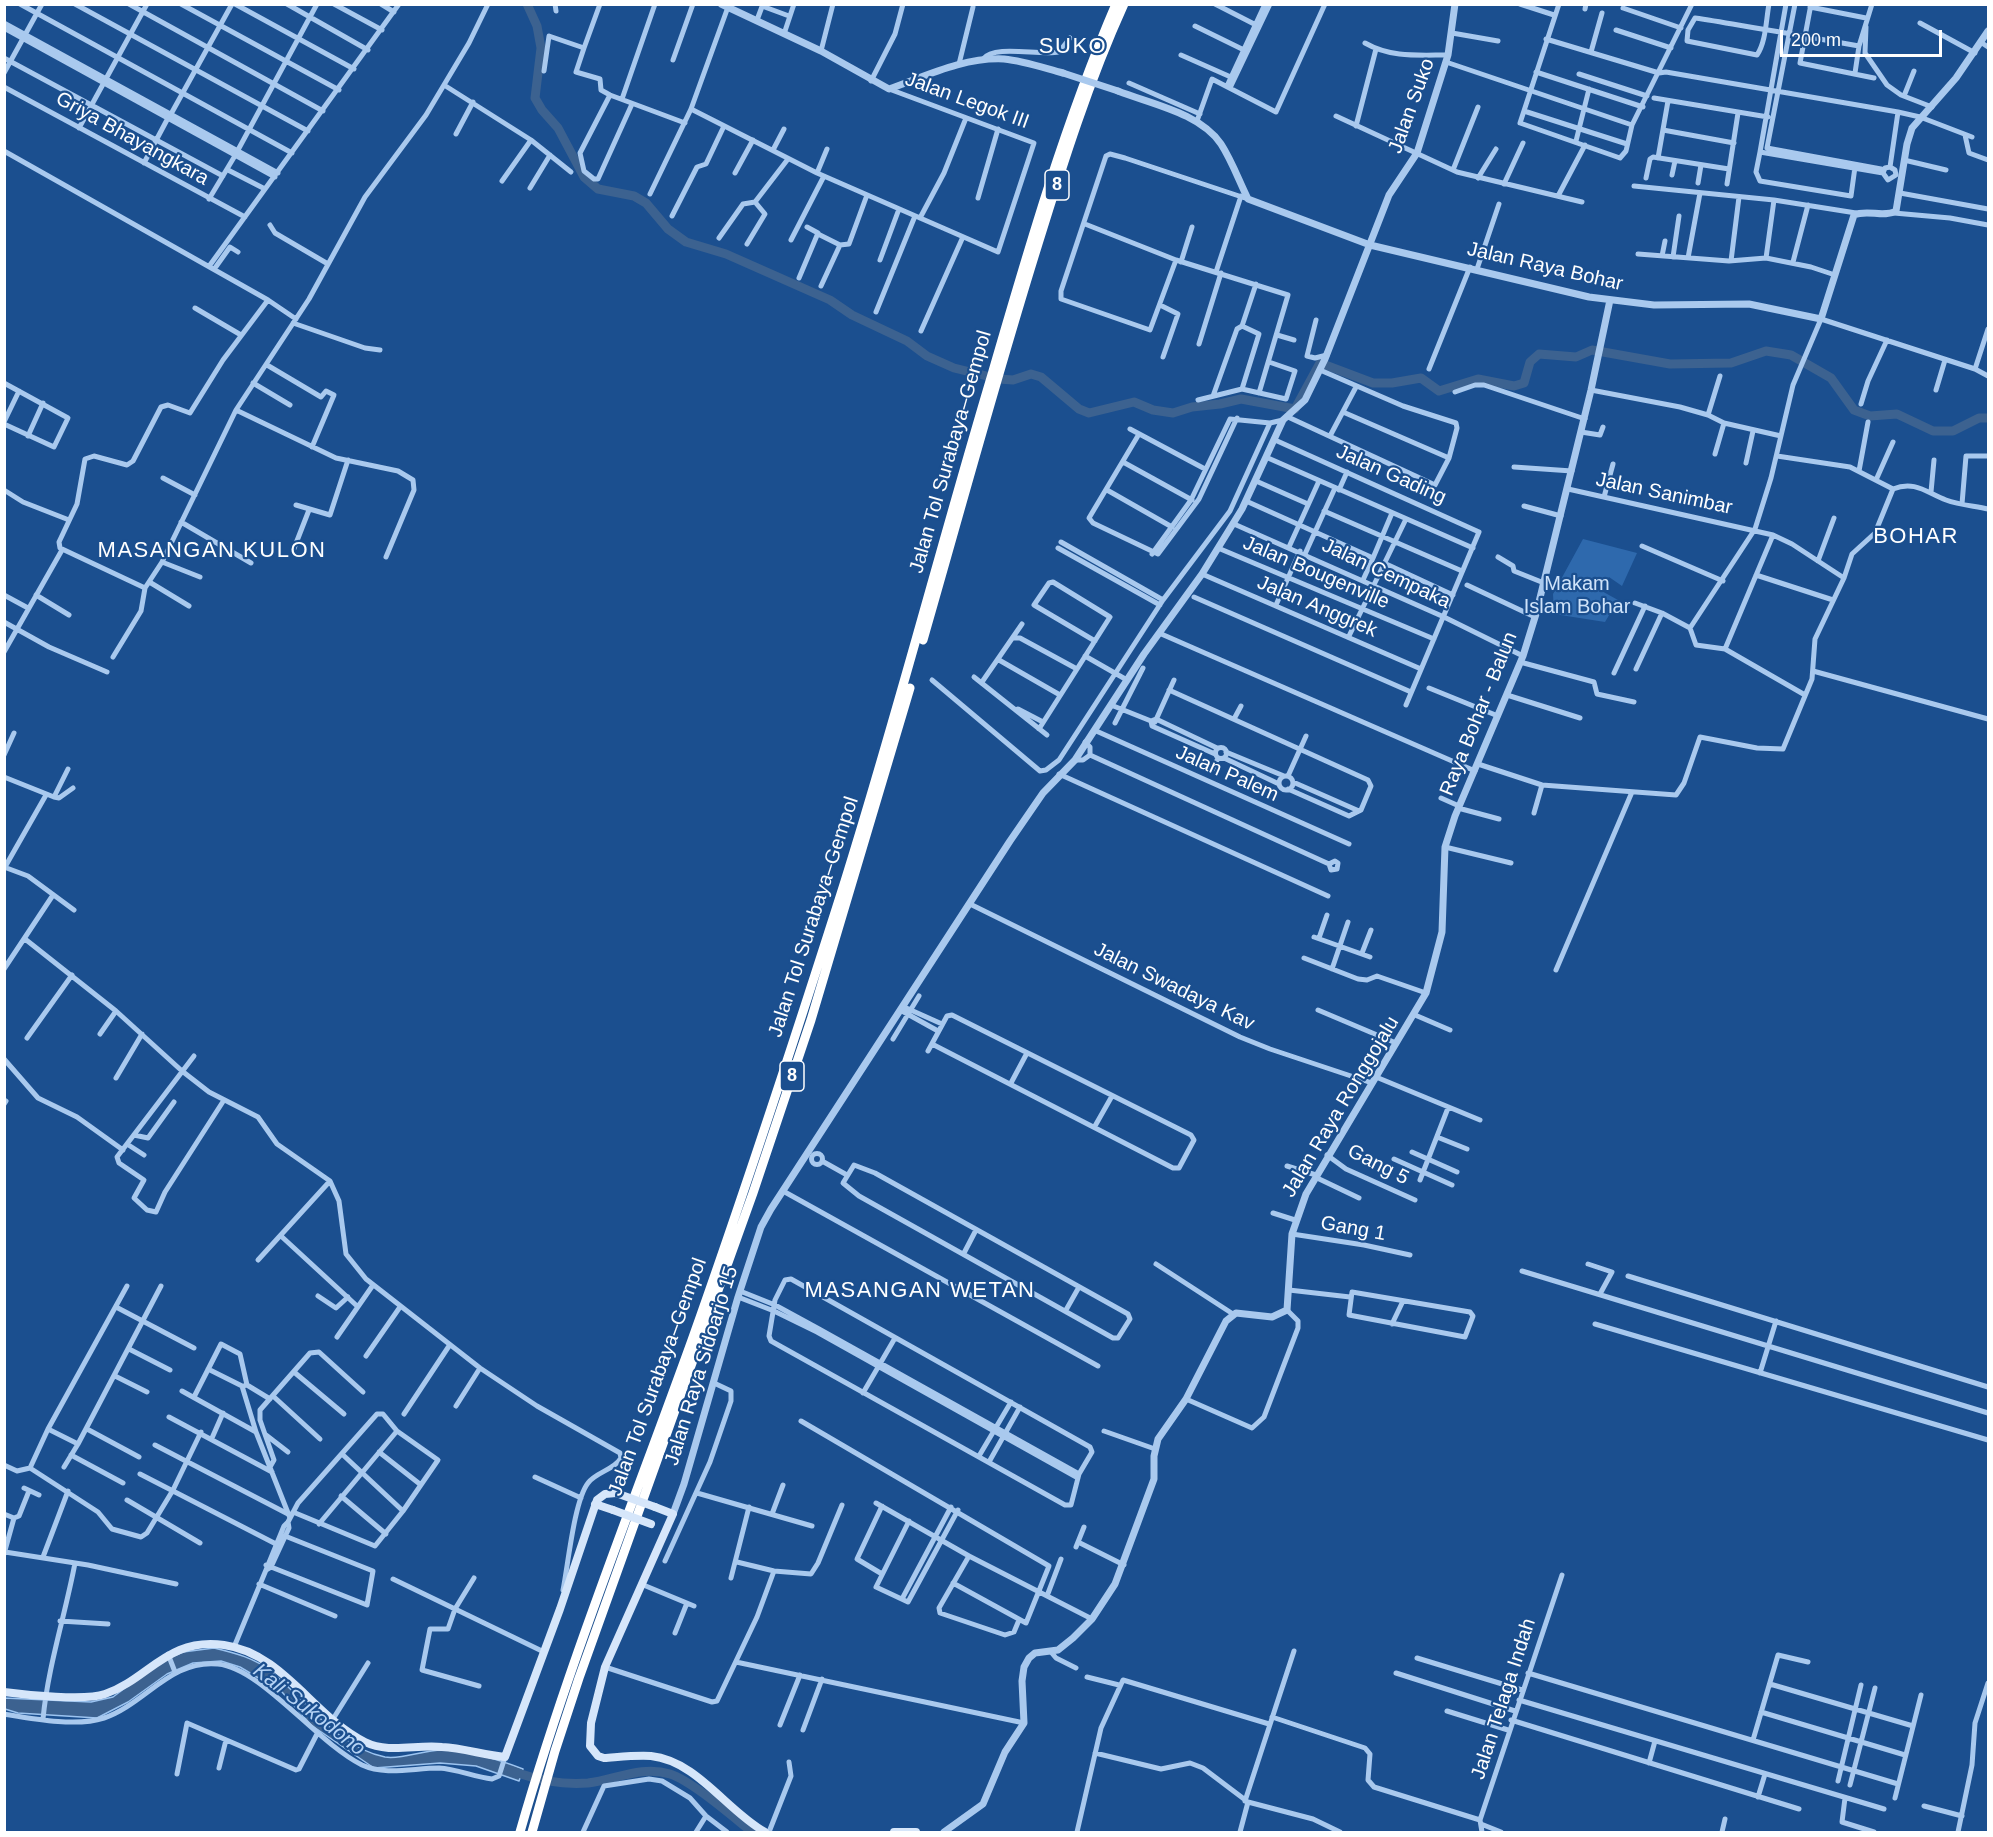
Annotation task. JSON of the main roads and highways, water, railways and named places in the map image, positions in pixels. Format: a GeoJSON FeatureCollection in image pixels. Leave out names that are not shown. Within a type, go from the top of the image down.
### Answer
{"type":"FeatureCollection","features":[{"type":"Feature","properties":{"kind":"highway","name":"Jalan Tol Surabaya–Gempol"},"geometry":{"type":"LineString","coordinates":[[520,1833],[530,1796],[550,1750],[753,1193],[811,1020],[869,830],[1044,199],[1096,50],[1116,4]]}},
{"type":"Feature","properties":{"kind":"highway","name":"Jalan Tol Surabaya–Gempol"},"geometry":{"type":"LineString","coordinates":[[996,369],[1077,124],[1124,4]]}},
{"type":"Feature","properties":{"kind":"highway","name":"Jalan Tol Surabaya–Gempol"},"geometry":{"type":"LineString","coordinates":[[532,1833],[541,1800],[550,1750]]}},
{"type":"Feature","properties":{"kind":"main road"},"geometry":{"type":"LineString","coordinates":[[4,1692],[45,1697],[90,1697],[106,1694],[169,1656],[204,1645],[234,1647],[270,1665],[333,1719],[366,1742],[379,1746],[440,1746],[505,1759],[596,1504],[601,1496],[616,1493],[673,1514],[612,1646],[591,1723],[589,1738],[593,1751],[604,1758],[650,1756],[677,1764],[694,1775],[736,1814],[767,1833]]}},
{"type":"Feature","properties":{"kind":"main road"},"geometry":{"type":"LineString","coordinates":[[596,1504],[666,1529]]}},
{"type":"Feature","properties":{"kind":"main road"},"geometry":{"type":"LineString","coordinates":[[894,1833],[916,1833]]}},
{"type":"Feature","properties":{"kind":"water"},"geometry":{"type":"Polygon","coordinates":[[[214,1648],[244,1657],[265,1667],[338,1734],[368,1752],[392,1758],[437,1750],[474,1754],[523,1769],[519,1781],[476,1766],[440,1763],[374,1768],[311,1725],[282,1692],[240,1667],[221,1661],[193,1663],[167,1674],[128,1702],[97,1718],[18,1713],[5,1709],[4,1698],[91,1702],[113,1697],[160,1662],[183,1652],[214,1648]]]}},
{"type":"Feature","properties":{"kind":"waterway"},"geometry":{"type":"LineString","coordinates":[[527,4],[537,26],[541,48],[535,98],[558,128],[584,177],[598,189],[634,196],[646,203],[668,229],[686,242],[726,254],[830,300],[852,315],[907,341],[927,356],[954,368],[999,379],[1013,380],[1031,374],[1041,377],[1079,409],[1089,413],[1134,402],[1153,410],[1173,413],[1192,407],[1241,399],[1295,409],[1320,363],[1373,383],[1392,383],[1421,378],[1439,391],[1478,379],[1514,386],[1524,383],[1530,362],[1539,354],[1576,357],[1592,350],[1670,364],[1731,363],[1766,351],[1791,355],[1831,378],[1854,410],[1870,416],[1897,414],[1933,431],[1953,431],[1979,418],[1988,418]]}},
{"type":"Feature","properties":{"kind":"waterway","name":"Kali Sukodono"},"geometry":{"type":"LineString","coordinates":[[512,1771],[549,1781],[568,1783],[588,1783],[649,1771],[670,1774],[701,1791],[752,1832]]}},
{"type":"Feature","properties":{"kind":"district","name":"SUKO"},"geometry":{"type":"Point","coordinates":[1073,47]}},
{"type":"Feature","properties":{"kind":"district","name":"BOHAR"},"geometry":{"type":"Point","coordinates":[1916,537]}},
{"type":"Feature","properties":{"kind":"district","name":"MASANGAN KULON"},"geometry":{"type":"Point","coordinates":[212,551]}},
{"type":"Feature","properties":{"kind":"district","name":"MASANGAN WETAN"},"geometry":{"type":"Point","coordinates":[920,1291]}},
{"type":"Feature","properties":{"kind":"park label","name":"Makam Islam Bohar"},"geometry":{"type":"Point","coordinates":[1577,596]}}]}
